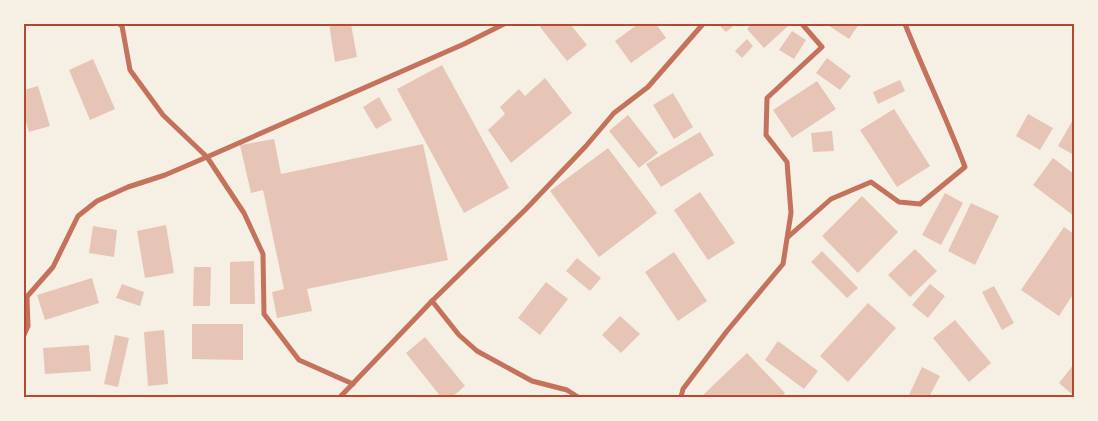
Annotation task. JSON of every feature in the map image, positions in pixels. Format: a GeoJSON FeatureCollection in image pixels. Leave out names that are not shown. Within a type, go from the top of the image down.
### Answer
{"type":"FeatureCollection","features":[{"type":"Feature","properties":{"kind":"street"},"geometry":{"type":"LineString","coordinates":[[119,24],[122,26],[130,70],[163,115],[206,157],[244,213],[263,254],[264,314],[299,360],[353,384]]}},
{"type":"Feature","properties":{"kind":"street"},"geometry":{"type":"LineString","coordinates":[[24,335],[28,326],[25,299],[53,267],[78,216],[97,201],[128,187],[165,175],[464,44],[504,24]]}},
{"type":"Feature","properties":{"kind":"street"},"geometry":{"type":"LineString","coordinates":[[340,397],[432,301],[526,209],[614,114],[648,87],[703,24]]}},
{"type":"Feature","properties":{"kind":"street"},"geometry":{"type":"LineString","coordinates":[[680,397],[683,389],[727,331],[783,264],[791,213],[787,162],[766,135],[767,98],[822,47],[802,24]]}},
{"type":"Feature","properties":{"kind":"street"},"geometry":{"type":"LineString","coordinates":[[787,238],[831,199],[871,182],[899,202],[920,204],[965,167],[951,128],[905,24]]}},
{"type":"Feature","properties":{"kind":"street"},"geometry":{"type":"LineString","coordinates":[[432,301],[459,335],[478,351],[532,381],[567,390],[578,397]]}},
{"type":"Feature","properties":{"kind":"building"},"geometry":{"type":"Polygon","coordinates":[[[329,24],[351,24],[357,57],[335,62],[329,24]]]}},
{"type":"Feature","properties":{"kind":"building"},"geometry":{"type":"Polygon","coordinates":[[[544,24],[570,24],[587,45],[567,61],[540,27],[544,24]]]}},
{"type":"Feature","properties":{"kind":"building"},"geometry":{"type":"Polygon","coordinates":[[[638,24],[656,24],[666,38],[631,63],[615,41],[638,24]]]}},
{"type":"Feature","properties":{"kind":"building"},"geometry":{"type":"Polygon","coordinates":[[[718,24],[736,24],[726,32],[718,24]]]}},
{"type":"Feature","properties":{"kind":"building"},"geometry":{"type":"Polygon","coordinates":[[[752,24],[786,24],[788,26],[764,48],[747,29],[752,24]]]}},
{"type":"Feature","properties":{"kind":"building"},"geometry":{"type":"Polygon","coordinates":[[[826,24],[859,24],[849,39],[826,24]]]}},
{"type":"Feature","properties":{"kind":"building"},"geometry":{"type":"Polygon","coordinates":[[[792,31],[806,40],[794,59],[779,50],[792,31]]]}},
{"type":"Feature","properties":{"kind":"building"},"geometry":{"type":"Polygon","coordinates":[[[747,39],[753,46],[742,58],[735,51],[747,39]]]}},
{"type":"Feature","properties":{"kind":"building"},"geometry":{"type":"Polygon","coordinates":[[[827,58],[851,76],[840,90],[816,73],[827,58]]]}},
{"type":"Feature","properties":{"kind":"building"},"geometry":{"type":"Polygon","coordinates":[[[93,59],[115,109],[90,120],[69,70],[93,59]]]}},
{"type":"Feature","properties":{"kind":"building"},"geometry":{"type":"Polygon","coordinates":[[[442,65],[509,188],[464,213],[397,89],[442,65]]]}},
{"type":"Feature","properties":{"kind":"building"},"geometry":{"type":"Polygon","coordinates":[[[545,78],[572,113],[511,163],[488,130],[505,114],[500,107],[519,89],[525,96],[545,78]]]}},
{"type":"Feature","properties":{"kind":"building"},"geometry":{"type":"Polygon","coordinates":[[[900,80],[905,91],[878,104],[873,92],[900,80]]]}},
{"type":"Feature","properties":{"kind":"building"},"geometry":{"type":"Polygon","coordinates":[[[817,81],[836,109],[792,138],[773,110],[817,81]]]}},
{"type":"Feature","properties":{"kind":"building"},"geometry":{"type":"Polygon","coordinates":[[[38,86],[50,126],[29,132],[24,115],[24,90],[38,86]]]}},
{"type":"Feature","properties":{"kind":"building"},"geometry":{"type":"Polygon","coordinates":[[[673,93],[693,127],[674,139],[653,105],[673,93]]]}},
{"type":"Feature","properties":{"kind":"building"},"geometry":{"type":"Polygon","coordinates":[[[379,97],[392,120],[376,129],[363,107],[379,97]]]}},
{"type":"Feature","properties":{"kind":"building"},"geometry":{"type":"Polygon","coordinates":[[[894,109],[930,166],[897,187],[860,130],[894,109]]]}},
{"type":"Feature","properties":{"kind":"building"},"geometry":{"type":"Polygon","coordinates":[[[1028,114],[1053,128],[1040,150],[1016,136],[1028,114]]]}},
{"type":"Feature","properties":{"kind":"building"},"geometry":{"type":"Polygon","coordinates":[[[628,115],[658,153],[639,168],[609,131],[628,115]]]}},
{"type":"Feature","properties":{"kind":"building"},"geometry":{"type":"Polygon","coordinates":[[[1074,118],[1074,155],[1058,146],[1074,118]]]}},
{"type":"Feature","properties":{"kind":"building"},"geometry":{"type":"Polygon","coordinates":[[[832,131],[834,151],[813,152],[811,133],[832,131]]]}},
{"type":"Feature","properties":{"kind":"building"},"geometry":{"type":"Polygon","coordinates":[[[700,132],[714,155],[661,187],[646,164],[700,132]]]}},
{"type":"Feature","properties":{"kind":"building"},"geometry":{"type":"Polygon","coordinates":[[[274,139],[281,174],[423,144],[448,260],[307,289],[312,311],[277,318],[272,292],[284,289],[263,190],[251,193],[240,145],[274,139]]]}},
{"type":"Feature","properties":{"kind":"building"},"geometry":{"type":"Polygon","coordinates":[[[608,148],[657,213],[599,257],[550,191],[608,148]]]}},
{"type":"Feature","properties":{"kind":"building"},"geometry":{"type":"Polygon","coordinates":[[[1053,158],[1074,174],[1074,216],[1033,185],[1053,158]]]}},
{"type":"Feature","properties":{"kind":"building"},"geometry":{"type":"Polygon","coordinates":[[[700,192],[735,243],[708,260],[674,210],[700,192]]]}},
{"type":"Feature","properties":{"kind":"building"},"geometry":{"type":"Polygon","coordinates":[[[945,193],[963,203],[941,245],[922,235],[945,193]]]}},
{"type":"Feature","properties":{"kind":"building"},"geometry":{"type":"Polygon","coordinates":[[[862,196],[898,232],[858,273],[822,236],[862,196]]]}},
{"type":"Feature","properties":{"kind":"building"},"geometry":{"type":"Polygon","coordinates":[[[971,203],[999,216],[975,265],[948,251],[971,203]]]}},
{"type":"Feature","properties":{"kind":"building"},"geometry":{"type":"Polygon","coordinates":[[[166,225],[174,273],[145,278],[137,231],[166,225]]]}},
{"type":"Feature","properties":{"kind":"building"},"geometry":{"type":"Polygon","coordinates":[[[93,226],[117,230],[114,257],[89,253],[93,226]]]}},
{"type":"Feature","properties":{"kind":"building"},"geometry":{"type":"Polygon","coordinates":[[[1064,227],[1074,234],[1074,293],[1059,316],[1021,290],[1064,227]]]}},
{"type":"Feature","properties":{"kind":"building"},"geometry":{"type":"Polygon","coordinates":[[[915,249],[937,271],[910,297],[888,275],[915,249]]]}},
{"type":"Feature","properties":{"kind":"building"},"geometry":{"type":"Polygon","coordinates":[[[822,251],[858,288],[847,298],[811,262],[822,251]]]}},
{"type":"Feature","properties":{"kind":"building"},"geometry":{"type":"Polygon","coordinates":[[[674,252],[707,301],[678,321],[645,272],[674,252]]]}},
{"type":"Feature","properties":{"kind":"building"},"geometry":{"type":"Polygon","coordinates":[[[577,258],[601,278],[590,291],[566,271],[577,258]]]}},
{"type":"Feature","properties":{"kind":"building"},"geometry":{"type":"Polygon","coordinates":[[[254,261],[255,304],[230,304],[230,262],[254,261]]]}},
{"type":"Feature","properties":{"kind":"building"},"geometry":{"type":"Polygon","coordinates":[[[194,267],[211,267],[210,306],[193,306],[194,267]]]}},
{"type":"Feature","properties":{"kind":"building"},"geometry":{"type":"Polygon","coordinates":[[[92,278],[99,303],[45,320],[37,295],[92,278]]]}},
{"type":"Feature","properties":{"kind":"building"},"geometry":{"type":"Polygon","coordinates":[[[546,282],[568,299],[540,335],[518,318],[546,282]]]}},
{"type":"Feature","properties":{"kind":"building"},"geometry":{"type":"Polygon","coordinates":[[[122,284],[144,292],[140,306],[116,298],[122,284]]]}},
{"type":"Feature","properties":{"kind":"building"},"geometry":{"type":"Polygon","coordinates":[[[930,284],[945,296],[928,318],[912,305],[930,284]]]}},
{"type":"Feature","properties":{"kind":"building"},"geometry":{"type":"Polygon","coordinates":[[[994,286],[1014,323],[1002,330],[982,292],[994,286]]]}},
{"type":"Feature","properties":{"kind":"building"},"geometry":{"type":"Polygon","coordinates":[[[868,303],[896,328],[848,382],[820,356],[868,303]]]}},
{"type":"Feature","properties":{"kind":"building"},"geometry":{"type":"Polygon","coordinates":[[[620,316],[640,334],[621,353],[602,335],[620,316]]]}},
{"type":"Feature","properties":{"kind":"building"},"geometry":{"type":"Polygon","coordinates":[[[955,320],[991,363],[969,382],[933,338],[955,320]]]}},
{"type":"Feature","properties":{"kind":"building"},"geometry":{"type":"Polygon","coordinates":[[[192,324],[243,324],[243,360],[192,359],[192,324]]]}},
{"type":"Feature","properties":{"kind":"building"},"geometry":{"type":"Polygon","coordinates":[[[164,330],[168,384],[148,386],[144,332],[164,330]]]}},
{"type":"Feature","properties":{"kind":"building"},"geometry":{"type":"Polygon","coordinates":[[[115,335],[129,338],[118,387],[104,384],[115,335]]]}},
{"type":"Feature","properties":{"kind":"building"},"geometry":{"type":"Polygon","coordinates":[[[425,337],[465,386],[452,397],[441,397],[406,353],[425,337]]]}},
{"type":"Feature","properties":{"kind":"building"},"geometry":{"type":"Polygon","coordinates":[[[778,341],[818,371],[804,389],[765,360],[778,341]]]}},
{"type":"Feature","properties":{"kind":"building"},"geometry":{"type":"Polygon","coordinates":[[[89,345],[91,371],[45,374],[43,348],[89,345]]]}},
{"type":"Feature","properties":{"kind":"building"},"geometry":{"type":"Polygon","coordinates":[[[747,353],[785,393],[781,397],[705,397],[703,395],[747,353]]]}},
{"type":"Feature","properties":{"kind":"building"},"geometry":{"type":"Polygon","coordinates":[[[1074,364],[1074,396],[1059,383],[1074,364]]]}},
{"type":"Feature","properties":{"kind":"building"},"geometry":{"type":"Polygon","coordinates":[[[922,367],[940,376],[929,397],[908,397],[922,367]]]}}]}
